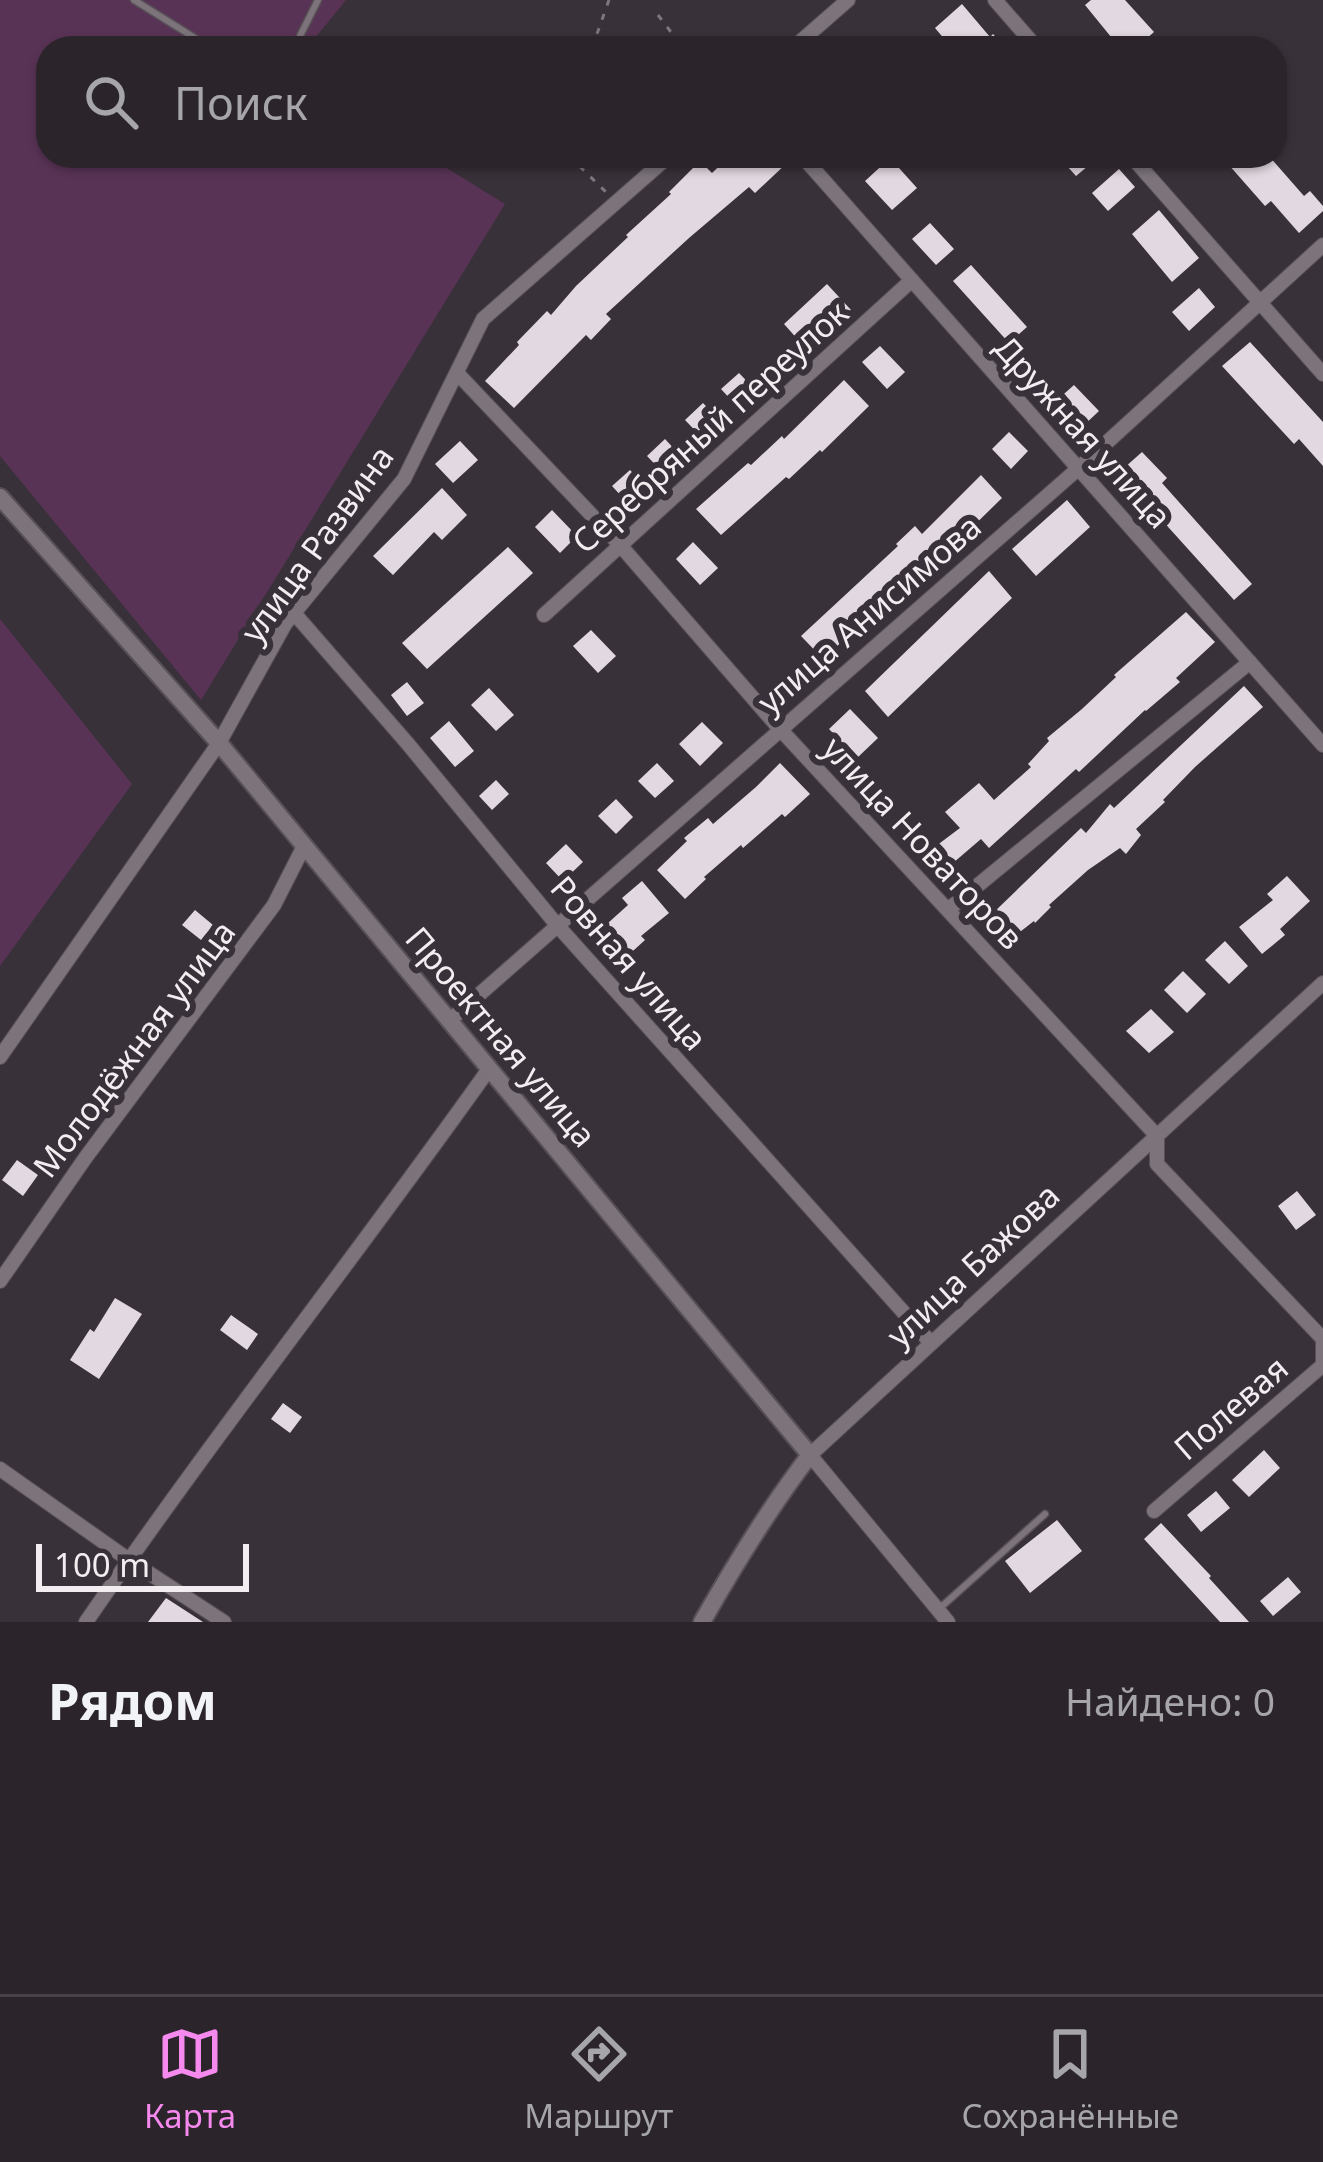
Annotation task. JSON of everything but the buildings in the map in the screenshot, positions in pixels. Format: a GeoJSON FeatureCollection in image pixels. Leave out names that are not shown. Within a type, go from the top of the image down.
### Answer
{"type":"FeatureCollection","features":[{"type":"Feature","properties":{"kind":"street"},"geometry":{"type":"LineString","coordinates":[[807,36],[848,0]]}},
{"type":"Feature","properties":{"kind":"street"},"geometry":{"type":"LineString","coordinates":[[995,0],[1026,36]]}},
{"type":"Feature","properties":{"kind":"street","name":"улица Развина"},"geometry":{"type":"LineString","coordinates":[[0,1057],[219,743],[285,624],[404,479],[483,319],[655,168]]}},
{"type":"Feature","properties":{"kind":"street","name":"Дружная улица"},"geometry":{"type":"LineString","coordinates":[[813,168],[1323,745]]}},
{"type":"Feature","properties":{"kind":"street"},"geometry":{"type":"LineString","coordinates":[[1141,168],[1323,374]]}},
{"type":"Feature","properties":{"kind":"street","name":"улица Анисимова"},"geometry":{"type":"LineString","coordinates":[[449,1022],[1080,466],[1323,245]]}},
{"type":"Feature","properties":{"kind":"street","name":"Серебряный переулок"},"geometry":{"type":"LineString","coordinates":[[544,615],[912,280]]}},
{"type":"Feature","properties":{"kind":"street","name":"улица Новаторов"},"geometry":{"type":"LineString","coordinates":[[457,373],[620,545],[779,728],[1157,1136],[1157,1164],[1322,1337]]}},
{"type":"Feature","properties":{"kind":"street","name":"Проектная улица"},"geometry":{"type":"LineString","coordinates":[[0,497],[219,743],[943,1616]]}},
{"type":"Feature","properties":{"kind":"street","name":"Ровная улица"},"geometry":{"type":"LineString","coordinates":[[294,614],[557,925],[932,1343]]}},
{"type":"Feature","properties":{"kind":"street"},"geometry":{"type":"LineString","coordinates":[[949,909],[1250,662]]}},
{"type":"Feature","properties":{"kind":"street","name":"Молодёжная улица"},"geometry":{"type":"LineString","coordinates":[[0,1281],[274,905],[304,846]]}},
{"type":"Feature","properties":{"kind":"street","name":"улица Бажова"},"geometry":{"type":"LineString","coordinates":[[702,1622],[738,1558],[810,1455],[1323,983]]}},
{"type":"Feature","properties":{"kind":"street"},"geometry":{"type":"LineString","coordinates":[[86,1622],[489,1069]]}},
{"type":"Feature","properties":{"kind":"street","name":"Полевая"},"geometry":{"type":"LineString","coordinates":[[1154,1511],[1323,1365],[1322,1337]]}},
{"type":"Feature","properties":{"kind":"street"},"geometry":{"type":"LineString","coordinates":[[0,1469],[224,1622]]}},
{"type":"Feature","properties":{"kind":"lane"},"geometry":{"type":"LineString","coordinates":[[134,0],[192,36]]}},
{"type":"Feature","properties":{"kind":"lane"},"geometry":{"type":"LineString","coordinates":[[300,36],[319,0]]}},
{"type":"Feature","properties":{"kind":"lane"},"geometry":{"type":"LineString","coordinates":[[943,1616],[1045,1514]]}},
{"type":"Feature","properties":{"kind":"path"},"geometry":{"type":"LineString","coordinates":[[596,36],[609,0]]}},
{"type":"Feature","properties":{"kind":"path"},"geometry":{"type":"LineString","coordinates":[[658,15],[674,36]]}},
{"type":"Feature","properties":{"kind":"path"},"geometry":{"type":"LineString","coordinates":[[580,168],[615,203]]}},
{"type":"Feature","properties":{"kind":"shaded area"},"geometry":{"type":"Polygon","coordinates":[[[0,0],[346,0],[317,36],[36,36],[36,168],[446,168],[505,204],[201,700],[0,456],[0,0]]]}},
{"type":"Feature","properties":{"kind":"shaded area"},"geometry":{"type":"Polygon","coordinates":[[[0,619],[132,784],[0,966],[0,619]]]}}]}
